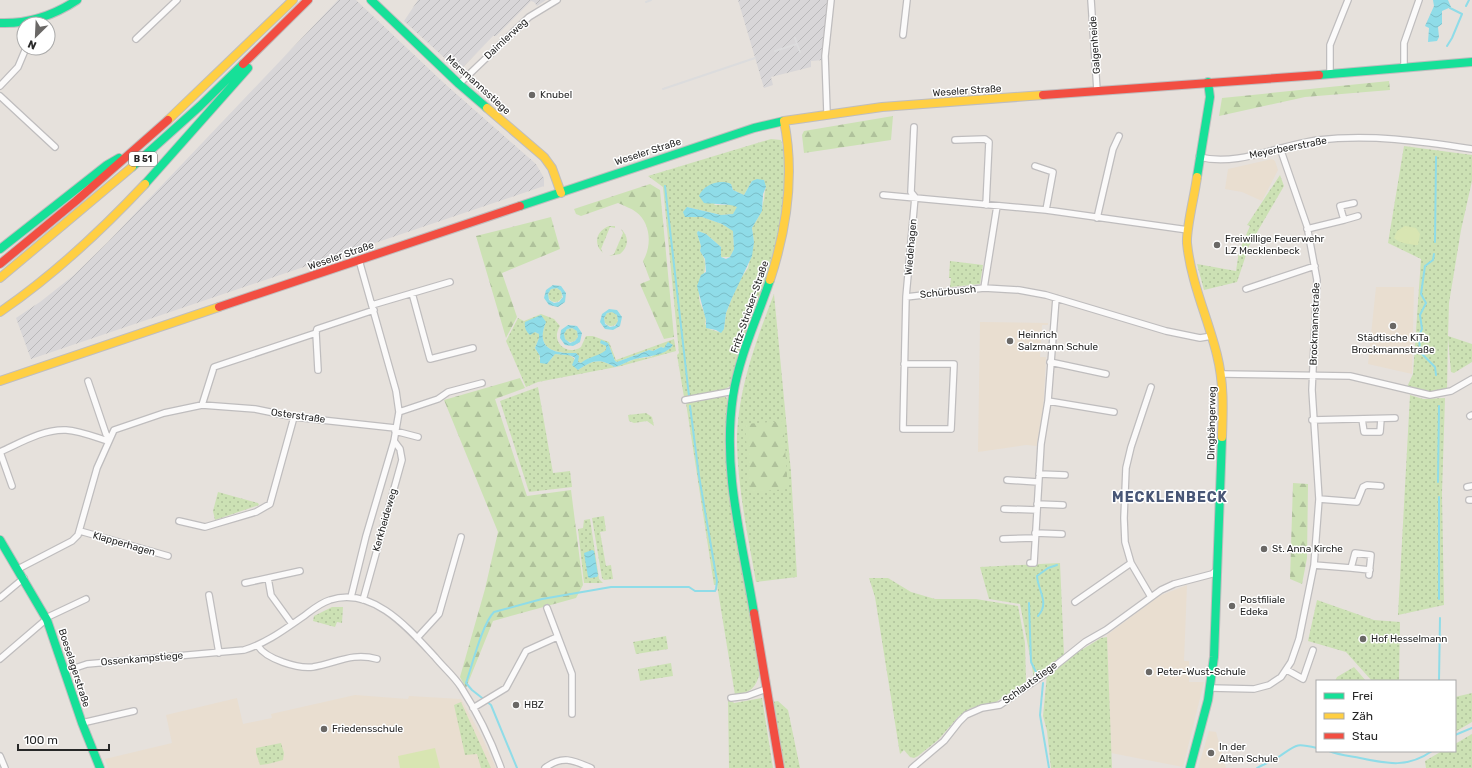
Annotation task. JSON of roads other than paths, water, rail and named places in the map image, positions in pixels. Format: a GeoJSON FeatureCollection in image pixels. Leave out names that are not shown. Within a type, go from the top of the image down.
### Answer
{"type":"FeatureCollection","features":[{"type":"Feature","properties":{"kind":"main road"},"geometry":{"type":"LineString","coordinates":[[44,16],[53,14],[77,0]]}},
{"type":"Feature","properties":{"kind":"main road","name":"B 51"},"geometry":{"type":"LineString","coordinates":[[0,264],[85,195],[134,149],[161,128],[194,98],[294,0]]}},
{"type":"Feature","properties":{"kind":"main road","name":"B 51"},"geometry":{"type":"LineString","coordinates":[[0,278],[134,166],[200,106],[308,0]]}},
{"type":"Feature","properties":{"kind":"main road","name":"Mersmannsstiege"},"geometry":{"type":"LineString","coordinates":[[371,0],[459,84],[548,162],[552,168],[561,192]]}},
{"type":"Feature","properties":{"kind":"main road"},"geometry":{"type":"LineString","coordinates":[[0,23],[16,21]]}},
{"type":"Feature","properties":{"kind":"main road","name":"B 51"},"geometry":{"type":"LineString","coordinates":[[0,312],[62,268],[121,211],[176,151],[278,30]]}},
{"type":"Feature","properties":{"kind":"main road","name":"Weseler Straße"},"geometry":{"type":"LineString","coordinates":[[0,381],[747,130],[784,121],[827,113],[882,107],[1472,62]]}},
{"type":"Feature","properties":{"kind":"main road","name":"Dingbängerweg"},"geometry":{"type":"LineString","coordinates":[[1190,768],[1210,688],[1214,657],[1224,395],[1223,374],[1189,264],[1188,230],[1210,98],[1208,82]]}},
{"type":"Feature","properties":{"kind":"main road","name":"Fritz-Stricker-Straße"},"geometry":{"type":"LineString","coordinates":[[780,768],[730,474],[729,443],[734,391],[745,346],[772,275],[785,226],[790,184],[790,162],[788,136],[784,121]]}},
{"type":"Feature","properties":{"kind":"main road","name":"B 51"},"geometry":{"type":"LineString","coordinates":[[0,249],[107,165],[134,149]]}},
{"type":"Feature","properties":{"kind":"main road","name":"Boeselagerstraße"},"geometry":{"type":"LineString","coordinates":[[0,540],[24,578],[47,620],[66,671],[82,723],[100,768]]}},
{"type":"Feature","properties":{"kind":"street"},"geometry":{"type":"LineString","coordinates":[[136,39],[177,0]]}},
{"type":"Feature","properties":{"kind":"street","name":"Daimlerweg"},"geometry":{"type":"LineString","coordinates":[[459,84],[529,17],[557,0]]}},
{"type":"Feature","properties":{"kind":"street"},"geometry":{"type":"LineString","coordinates":[[827,113],[826,56],[831,0]]}},
{"type":"Feature","properties":{"kind":"street"},"geometry":{"type":"LineString","coordinates":[[903,35],[907,0]]}},
{"type":"Feature","properties":{"kind":"street","name":"Galgenheide"},"geometry":{"type":"LineString","coordinates":[[1091,0],[1097,90]]}},
{"type":"Feature","properties":{"kind":"street"},"geometry":{"type":"LineString","coordinates":[[1330,74],[1330,45],[1348,0]]}},
{"type":"Feature","properties":{"kind":"street"},"geometry":{"type":"LineString","coordinates":[[1404,67],[1404,42],[1419,0]]}},
{"type":"Feature","properties":{"kind":"street"},"geometry":{"type":"LineString","coordinates":[[0,86],[18,67],[23,56]]}},
{"type":"Feature","properties":{"kind":"street"},"geometry":{"type":"LineString","coordinates":[[0,96],[55,147]]}},
{"type":"Feature","properties":{"kind":"street","name":"Wiedehagen"},"geometry":{"type":"LineString","coordinates":[[906,296],[915,197],[911,192],[914,127]]}},
{"type":"Feature","properties":{"kind":"street"},"geometry":{"type":"LineString","coordinates":[[1097,218],[1114,149],[1119,136]]}},
{"type":"Feature","properties":{"kind":"street","name":"Meyerbeerstraße"},"geometry":{"type":"LineString","coordinates":[[1199,158],[1225,161],[1317,140],[1356,137],[1384,138],[1472,148]]}},
{"type":"Feature","properties":{"kind":"street"},"geometry":{"type":"LineString","coordinates":[[955,140],[985,139],[989,142],[986,205]]}},
{"type":"Feature","properties":{"kind":"street","name":"Brockmannstraße"},"geometry":{"type":"LineString","coordinates":[[1210,688],[1245,690],[1262,688],[1275,682],[1287,670],[1302,629],[1314,565],[1319,499],[1312,420],[1312,375],[1317,299],[1315,266],[1307,229],[1280,148]]}},
{"type":"Feature","properties":{"kind":"street"},"geometry":{"type":"LineString","coordinates":[[1035,166],[1053,172],[1046,210]]}},
{"type":"Feature","properties":{"kind":"street"},"geometry":{"type":"LineString","coordinates":[[883,195],[1046,210],[1188,230]]}},
{"type":"Feature","properties":{"kind":"street"},"geometry":{"type":"LineString","coordinates":[[1344,220],[1340,206],[1354,203]]}},
{"type":"Feature","properties":{"kind":"street"},"geometry":{"type":"LineString","coordinates":[[984,288],[997,206]]}},
{"type":"Feature","properties":{"kind":"street"},"geometry":{"type":"LineString","coordinates":[[1307,229],[1358,216]]}},
{"type":"Feature","properties":{"kind":"street","name":"Kerkheideweg"},"geometry":{"type":"LineString","coordinates":[[351,597],[366,536],[394,441],[399,412],[396,391],[359,260]]}},
{"type":"Feature","properties":{"kind":"street"},"geometry":{"type":"LineString","coordinates":[[1246,289],[1315,266]]}},
{"type":"Feature","properties":{"kind":"street"},"geometry":{"type":"LineString","coordinates":[[202,405],[214,367],[317,331],[373,307],[412,293],[450,282]]}},
{"type":"Feature","properties":{"kind":"street","name":"Schürbusch"},"geometry":{"type":"LineString","coordinates":[[904,364],[954,364],[951,429],[903,429],[904,364],[906,296],[984,288],[1019,290],[1056,298],[1166,331],[1200,338],[1212,336]]}},
{"type":"Feature","properties":{"kind":"street"},"geometry":{"type":"LineString","coordinates":[[412,293],[430,358],[473,348]]}},
{"type":"Feature","properties":{"kind":"street"},"geometry":{"type":"LineString","coordinates":[[1030,563],[1034,563],[1041,444],[1048,401],[1056,298]]}},
{"type":"Feature","properties":{"kind":"street"},"geometry":{"type":"LineString","coordinates":[[317,331],[318,370]]}},
{"type":"Feature","properties":{"kind":"street"},"geometry":{"type":"LineString","coordinates":[[1050,362],[1106,374]]}},
{"type":"Feature","properties":{"kind":"street"},"geometry":{"type":"LineString","coordinates":[[1223,374],[1358,377],[1430,395],[1451,391],[1472,379]]}},
{"type":"Feature","properties":{"kind":"street"},"geometry":{"type":"LineString","coordinates":[[18,569],[72,541],[80,531],[97,468],[109,440],[88,381]]}},
{"type":"Feature","properties":{"kind":"street"},"geometry":{"type":"LineString","coordinates":[[399,412],[438,399],[448,392],[482,383]]}},
{"type":"Feature","properties":{"kind":"street"},"geometry":{"type":"LineString","coordinates":[[1151,387],[1130,446],[1126,468],[1124,526],[1125,542],[1131,563],[1151,597]]}},
{"type":"Feature","properties":{"kind":"street"},"geometry":{"type":"LineString","coordinates":[[685,400],[734,391]]}},
{"type":"Feature","properties":{"kind":"street"},"geometry":{"type":"LineString","coordinates":[[1048,401],[1114,412]]}},
{"type":"Feature","properties":{"kind":"street","name":"Osterstraße"},"geometry":{"type":"LineString","coordinates":[[109,440],[114,430],[164,413],[202,405],[255,409],[294,417],[395,429]]}},
{"type":"Feature","properties":{"kind":"street"},"geometry":{"type":"LineString","coordinates":[[179,520],[205,527],[256,512],[270,504],[294,417]]}},
{"type":"Feature","properties":{"kind":"street"},"geometry":{"type":"LineString","coordinates":[[1312,420],[1395,418]]}},
{"type":"Feature","properties":{"kind":"street"},"geometry":{"type":"LineString","coordinates":[[1362,419],[1364,432],[1380,432],[1381,419]]}},
{"type":"Feature","properties":{"kind":"street"},"geometry":{"type":"LineString","coordinates":[[395,429],[418,437]]}},
{"type":"Feature","properties":{"kind":"street"},"geometry":{"type":"LineString","coordinates":[[12,486],[0,452],[41,434],[54,431],[66,430],[109,440]]}},
{"type":"Feature","properties":{"kind":"street","name":"Kerkheideweg"},"geometry":{"type":"LineString","coordinates":[[363,600],[402,460],[400,449],[394,441]]}},
{"type":"Feature","properties":{"kind":"street"},"geometry":{"type":"LineString","coordinates":[[1039,474],[1065,476]]}},
{"type":"Feature","properties":{"kind":"street"},"geometry":{"type":"LineString","coordinates":[[1007,480],[1038,482]]}},
{"type":"Feature","properties":{"kind":"street"},"geometry":{"type":"LineString","coordinates":[[1319,499],[1357,502],[1363,487],[1367,485],[1381,486]]}},
{"type":"Feature","properties":{"kind":"street"},"geometry":{"type":"LineString","coordinates":[[1004,509],[1063,505]]}},
{"type":"Feature","properties":{"kind":"street","name":"Klapperhagen"},"geometry":{"type":"LineString","coordinates":[[80,531],[168,556]]}},
{"type":"Feature","properties":{"kind":"street"},"geometry":{"type":"LineString","coordinates":[[1003,539],[1035,535],[1062,534]]}},
{"type":"Feature","properties":{"kind":"street"},"geometry":{"type":"LineString","coordinates":[[417,638],[438,614],[461,537]]}},
{"type":"Feature","properties":{"kind":"street"},"geometry":{"type":"LineString","coordinates":[[1314,565],[1351,568],[1370,573],[1371,555],[1355,553],[1351,568]]}},
{"type":"Feature","properties":{"kind":"street"},"geometry":{"type":"LineString","coordinates":[[1075,602],[1131,563]]}},
{"type":"Feature","properties":{"kind":"street","name":"Schlautstiege"},"geometry":{"type":"LineString","coordinates":[[912,768],[944,741],[966,715],[982,708],[1000,705],[1151,597],[1174,584],[1212,574],[1217,570]]}},
{"type":"Feature","properties":{"kind":"street"},"geometry":{"type":"LineString","coordinates":[[245,583],[300,571]]}},
{"type":"Feature","properties":{"kind":"street"},"geometry":{"type":"LineString","coordinates":[[0,598],[24,578]]}},
{"type":"Feature","properties":{"kind":"street"},"geometry":{"type":"LineString","coordinates":[[268,578],[271,594],[292,624]]}},
{"type":"Feature","properties":{"kind":"street"},"geometry":{"type":"LineString","coordinates":[[209,595],[219,653]]}},
{"type":"Feature","properties":{"kind":"street","name":"Ossenkampstiege"},"geometry":{"type":"LineString","coordinates":[[66,671],[87,664],[244,650],[258,646],[330,600],[351,597],[363,600],[391,614],[417,638],[460,686],[486,733],[501,768]]}},
{"type":"Feature","properties":{"kind":"street","name":"Boeselagerstraße"},"geometry":{"type":"LineString","coordinates":[[47,620],[86,599]]}},
{"type":"Feature","properties":{"kind":"street"},"geometry":{"type":"LineString","coordinates":[[547,608],[572,674],[572,714]]}},
{"type":"Feature","properties":{"kind":"street"},"geometry":{"type":"LineString","coordinates":[[0,659],[47,620]]}},
{"type":"Feature","properties":{"kind":"street"},"geometry":{"type":"LineString","coordinates":[[473,708],[506,688],[526,651],[557,637]]}},
{"type":"Feature","properties":{"kind":"street"},"geometry":{"type":"LineString","coordinates":[[258,646],[262,653],[286,663],[312,667],[349,656],[377,659]]}},
{"type":"Feature","properties":{"kind":"street"},"geometry":{"type":"LineString","coordinates":[[1287,670],[1303,680],[1313,650]]}},
{"type":"Feature","properties":{"kind":"street"},"geometry":{"type":"LineString","coordinates":[[731,698],[747,696],[766,689]]}},
{"type":"Feature","properties":{"kind":"street","name":"Boeselagerstraße"},"geometry":{"type":"LineString","coordinates":[[82,723],[134,711]]}},
{"type":"Feature","properties":{"kind":"street"},"geometry":{"type":"LineString","coordinates":[[0,756],[4,768]]}},
{"type":"Feature","properties":{"kind":"street"},"geometry":{"type":"LineString","coordinates":[[545,768],[560,759],[575,761],[591,768]]}},
{"type":"Feature","properties":{"kind":"water"},"geometry":{"type":"Polygon","coordinates":[[[1433,0],[1448,0],[1451,7],[1442,11],[1442,24],[1438,27],[1439,37],[1437,41],[1428,42],[1429,28],[1425,26],[1434,6],[1433,0]]]}},
{"type":"Feature","properties":{"kind":"water"},"geometry":{"type":"Polygon","coordinates":[[[757,179],[764,180],[766,187],[763,194],[762,211],[752,228],[754,242],[752,256],[732,298],[726,313],[724,329],[721,333],[716,330],[706,328],[706,320],[697,286],[701,275],[706,272],[705,259],[700,251],[701,246],[697,233],[698,231],[706,234],[721,247],[721,257],[726,259],[730,257],[734,249],[733,231],[722,224],[702,217],[685,217],[683,212],[687,207],[721,215],[733,214],[737,207],[704,203],[699,196],[701,192],[708,186],[717,182],[722,182],[731,184],[733,190],[744,195],[752,181],[757,179]]]}},
{"type":"Feature","properties":{"kind":"water"},"geometry":{"type":"Polygon","coordinates":[[[553,285],[561,286],[566,293],[565,302],[558,307],[549,305],[544,298],[546,290],[553,285]],[[557,288],[551,289],[548,294],[549,300],[554,303],[559,302],[563,297],[561,291],[557,288]]]}},
{"type":"Feature","properties":{"kind":"water"},"geometry":{"type":"Polygon","coordinates":[[[609,309],[617,310],[622,317],[620,326],[613,330],[605,329],[600,322],[602,314],[609,309]],[[612,312],[607,313],[604,318],[605,324],[610,327],[615,326],[618,321],[617,315],[612,312]]]}},
{"type":"Feature","properties":{"kind":"water"},"geometry":{"type":"Polygon","coordinates":[[[541,315],[546,322],[543,331],[543,338],[548,348],[560,352],[576,353],[579,356],[578,362],[581,363],[606,350],[606,346],[600,343],[601,340],[608,343],[615,361],[617,362],[649,350],[653,351],[661,347],[664,348],[668,342],[673,345],[670,349],[661,353],[635,359],[615,367],[605,362],[596,361],[578,370],[572,365],[575,358],[568,355],[555,354],[547,364],[540,363],[540,356],[535,348],[539,334],[535,332],[530,335],[527,332],[525,322],[541,315]]]}},
{"type":"Feature","properties":{"kind":"water"},"geometry":{"type":"Polygon","coordinates":[[[568,325],[577,326],[582,333],[580,342],[573,346],[565,345],[560,338],[561,330],[568,325]],[[572,328],[567,329],[564,334],[565,339],[570,343],[575,341],[578,337],[577,331],[572,328]]]}},
{"type":"Feature","properties":{"kind":"water"},"geometry":{"type":"Polygon","coordinates":[[[592,550],[594,551],[598,575],[597,577],[590,578],[588,577],[584,553],[592,550]]]}},
{"type":"Feature","properties":{"kind":"waterway"},"geometry":{"type":"LineString","coordinates":[[1466,6],[1469,0]]}},
{"type":"Feature","properties":{"kind":"waterway"},"geometry":{"type":"LineString","coordinates":[[1447,46],[1462,14],[1450,8]]}},
{"type":"Feature","properties":{"kind":"waterway"},"geometry":{"type":"LineString","coordinates":[[1435,242],[1436,157]]}},
{"type":"Feature","properties":{"kind":"waterway"},"geometry":{"type":"LineString","coordinates":[[665,186],[689,396]]}},
{"type":"Feature","properties":{"kind":"waterway"},"geometry":{"type":"LineString","coordinates":[[1434,254],[1433,260],[1425,266],[1421,294],[1426,303],[1420,315],[1422,329],[1419,336],[1420,352],[1435,367],[1436,375]]}},
{"type":"Feature","properties":{"kind":"waterway"},"geometry":{"type":"LineString","coordinates":[[517,768],[491,705],[472,690],[466,683],[481,635],[494,612],[542,599],[611,587],[689,587],[695,591],[715,591],[716,589],[717,581],[699,476],[690,406]]}},
{"type":"Feature","properties":{"kind":"waterway"},"geometry":{"type":"LineString","coordinates":[[1438,482],[1439,406]]}},
{"type":"Feature","properties":{"kind":"waterway"},"geometry":{"type":"LineString","coordinates":[[1439,497],[1439,599]]}},
{"type":"Feature","properties":{"kind":"waterway"},"geometry":{"type":"LineString","coordinates":[[1038,616],[1043,606],[1043,602],[1037,576],[1048,568],[1057,565]]}},
{"type":"Feature","properties":{"kind":"waterway"},"geometry":{"type":"LineString","coordinates":[[1029,603],[1031,662],[1036,672]]}},
{"type":"Feature","properties":{"kind":"waterway"},"geometry":{"type":"LineString","coordinates":[[1439,680],[1440,618]]}},
{"type":"Feature","properties":{"kind":"waterway"},"geometry":{"type":"LineString","coordinates":[[1043,683],[1040,715],[1049,768]]}},
{"type":"Feature","properties":{"kind":"waterway"},"geometry":{"type":"LineString","coordinates":[[1456,735],[1472,728]]}},
{"type":"Feature","properties":{"kind":"waterway"},"geometry":{"type":"LineString","coordinates":[[1257,768],[1294,747],[1305,745],[1316,748]]}},
{"type":"Feature","properties":{"kind":"waterway"},"geometry":{"type":"LineString","coordinates":[[1333,752],[1389,763],[1415,760],[1430,752]]}},
{"type":"Feature","properties":{"kind":"railway"},"geometry":{"type":"LineString","coordinates":[[646,2],[651,0]]}},
{"type":"Feature","properties":{"kind":"railway"},"geometry":{"type":"LineString","coordinates":[[775,51],[797,44],[795,38]]}},
{"type":"Feature","properties":{"kind":"railway"},"geometry":{"type":"LineString","coordinates":[[797,44],[800,52]]}},
{"type":"Feature","properties":{"kind":"railway"},"geometry":{"type":"LineString","coordinates":[[663,89],[755,58]]}},
{"type":"Feature","properties":{"kind":"place","name":"Knubel"},"geometry":{"type":"Point","coordinates":[532,95]}},
{"type":"Feature","properties":{"kind":"place","name":"Freiwillige Feuerwehr LZ Mecklenbeck"},"geometry":{"type":"Point","coordinates":[1217,245]}},
{"type":"Feature","properties":{"kind":"place","name":"Städtische KiTa Brockmannstraße"},"geometry":{"type":"Point","coordinates":[1393,326]}},
{"type":"Feature","properties":{"kind":"place","name":"Heinrich Salzmann Schule"},"geometry":{"type":"Point","coordinates":[1010,341]}},
{"type":"Feature","properties":{"kind":"place","name":"St. Anna Kirche"},"geometry":{"type":"Point","coordinates":[1264,549]}},
{"type":"Feature","properties":{"kind":"place","name":"Postfiliale Edeka"},"geometry":{"type":"Point","coordinates":[1232,606]}},
{"type":"Feature","properties":{"kind":"place","name":"Hof Hesselmann"},"geometry":{"type":"Point","coordinates":[1363,639]}},
{"type":"Feature","properties":{"kind":"place","name":"Peter-Wust-Schule"},"geometry":{"type":"Point","coordinates":[1149,672]}},
{"type":"Feature","properties":{"kind":"place","name":"HBZ"},"geometry":{"type":"Point","coordinates":[516,705]}},
{"type":"Feature","properties":{"kind":"place","name":"Friedensschule"},"geometry":{"type":"Point","coordinates":[324,729]}},
{"type":"Feature","properties":{"kind":"place","name":"In der Alten Schule"},"geometry":{"type":"Point","coordinates":[1211,753]}},
{"type":"Feature","properties":{"kind":"district","name":"MECKLENBECK"},"geometry":{"type":"Point","coordinates":[1170,497]}}]}
